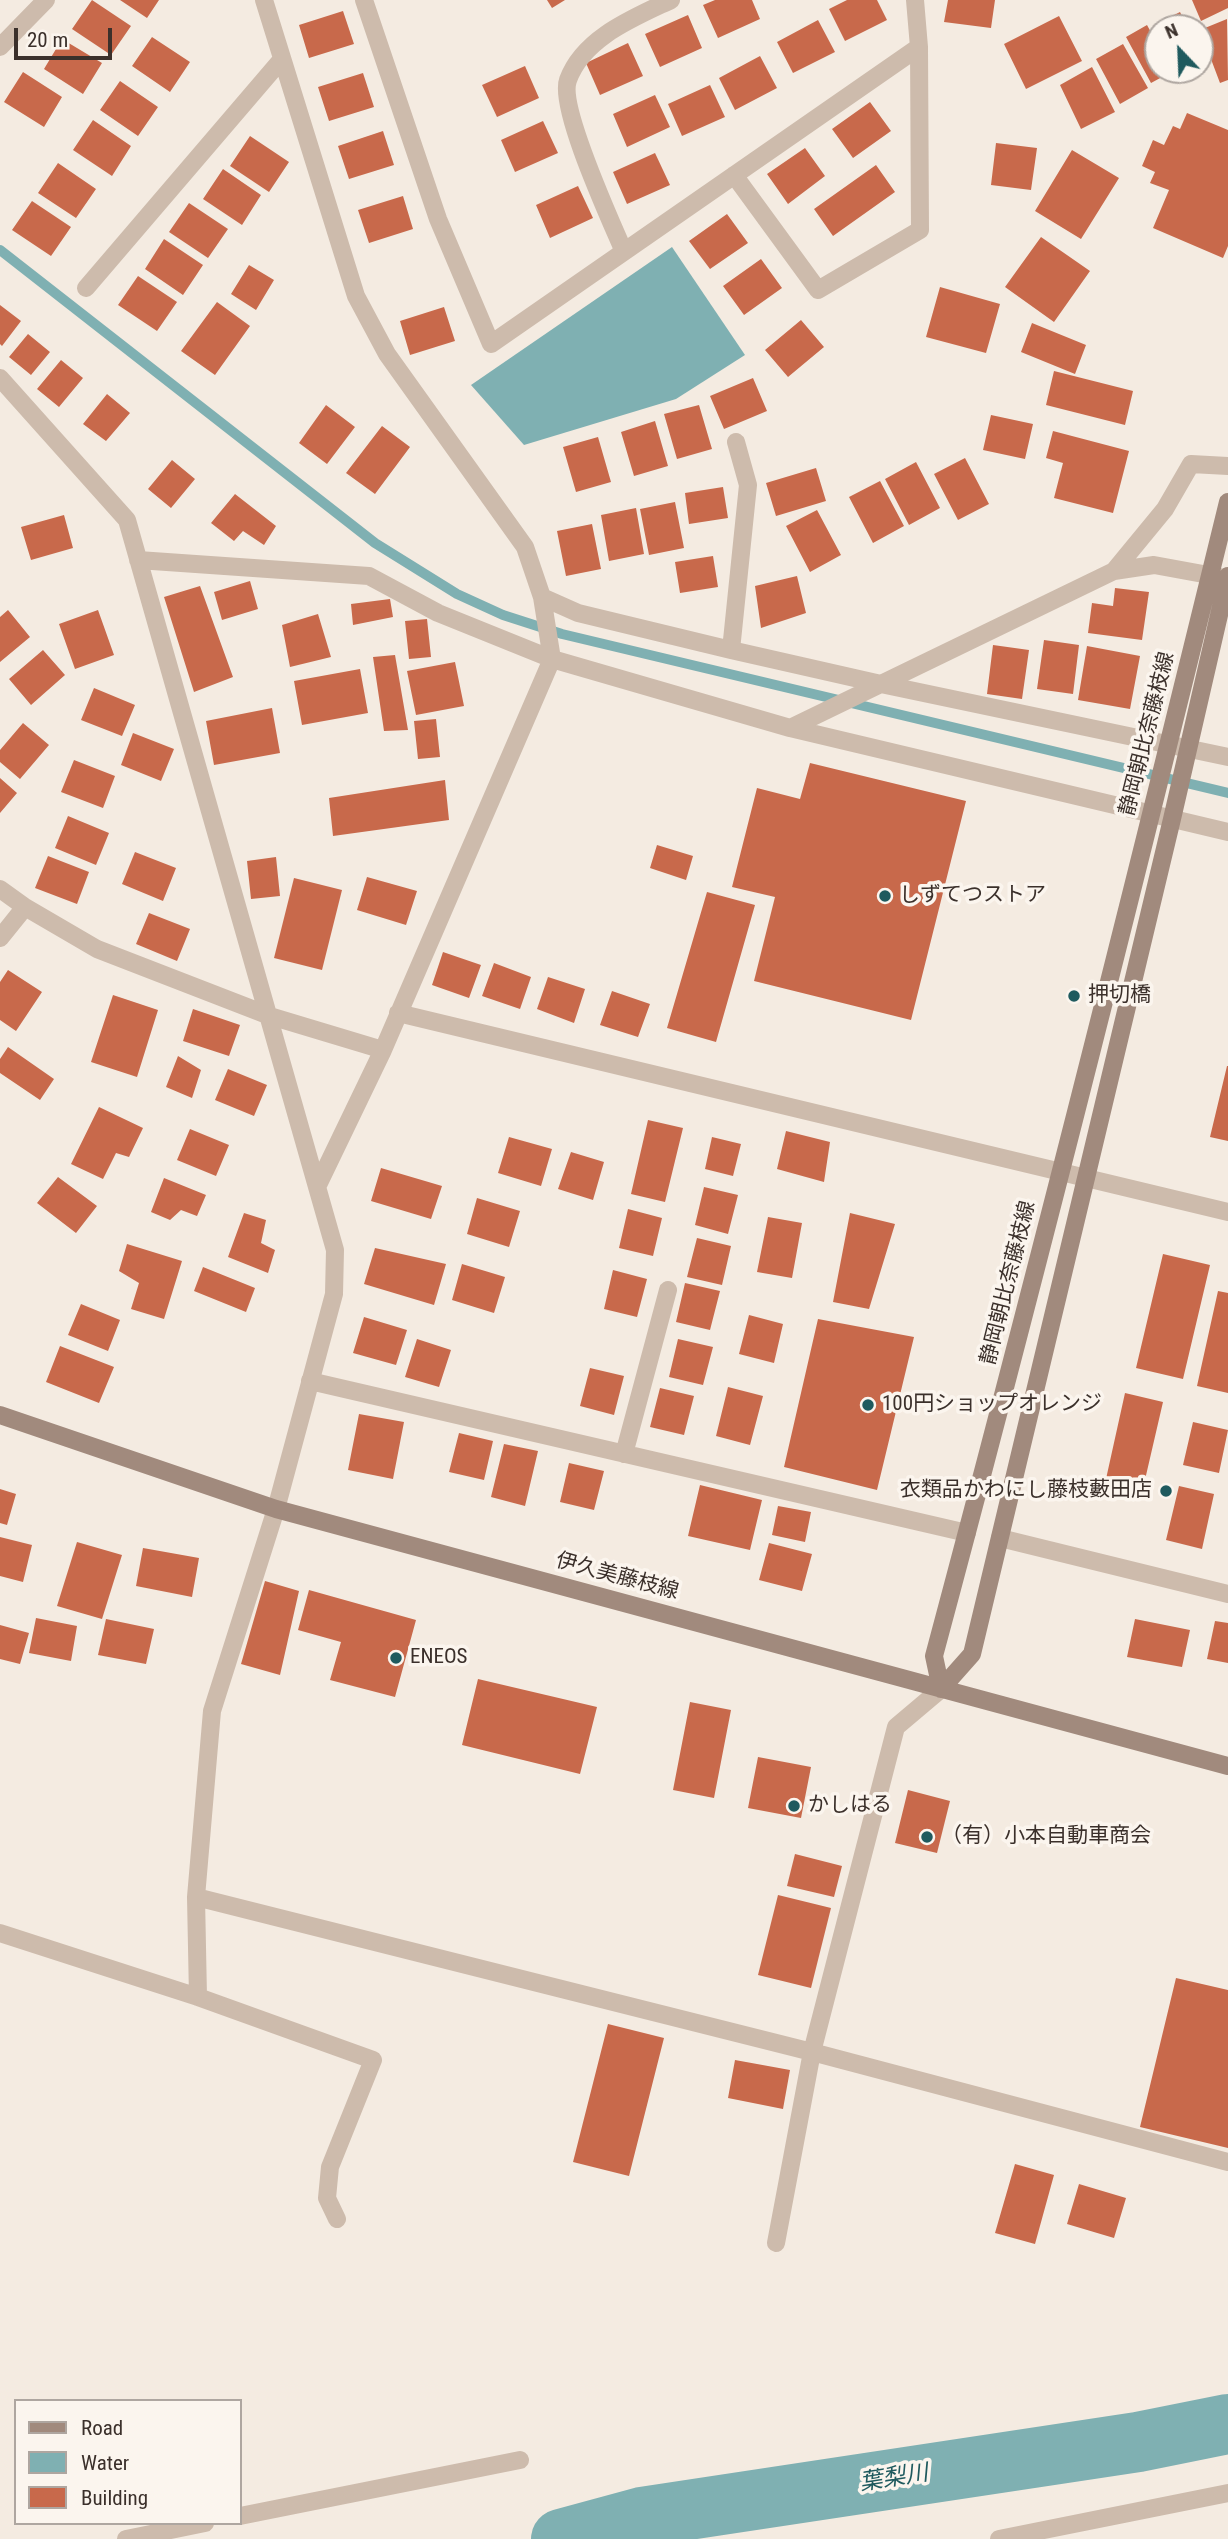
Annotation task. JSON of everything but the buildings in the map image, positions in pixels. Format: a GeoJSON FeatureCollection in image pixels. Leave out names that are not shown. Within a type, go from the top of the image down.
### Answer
{"type":"FeatureCollection","features":[{"type":"Feature","properties":{"kind":"main road","name":"静岡朝比奈藤枝線"},"geometry":{"type":"LineString","coordinates":[[941,1689],[972,1654],[1189,747],[1222,576],[1228,502]]}},
{"type":"Feature","properties":{"kind":"main road","name":"静岡朝比奈藤枝線"},"geometry":{"type":"LineString","coordinates":[[941,1689],[934,1656],[1170,743],[1222,576]]}},
{"type":"Feature","properties":{"kind":"main road","name":"伊久美藤枝線"},"geometry":{"type":"LineString","coordinates":[[0,1415],[276,1509],[1228,1766]]}},
{"type":"Feature","properties":{"kind":"street"},"geometry":{"type":"LineString","coordinates":[[0,47],[46,0]]}},
{"type":"Feature","properties":{"kind":"street"},"geometry":{"type":"LineString","coordinates":[[264,0],[356,296],[387,354],[525,547],[542,597],[552,659],[383,1050],[317,1186]]}},
{"type":"Feature","properties":{"kind":"street"},"geometry":{"type":"LineString","coordinates":[[364,0],[438,219],[491,344],[919,47]]}},
{"type":"Feature","properties":{"kind":"street"},"geometry":{"type":"LineString","coordinates":[[624,252],[569,114],[567,83],[582,55],[592,47],[624,22],[671,0]]}},
{"type":"Feature","properties":{"kind":"street"},"geometry":{"type":"LineString","coordinates":[[734,175],[818,290],[920,230],[919,47],[915,0]]}},
{"type":"Feature","properties":{"kind":"street"},"geometry":{"type":"LineString","coordinates":[[86,288],[282,59]]}},
{"type":"Feature","properties":{"kind":"street"},"geometry":{"type":"LineString","coordinates":[[0,378],[127,520],[335,1250],[334,1294],[276,1509],[212,1711],[197,1897],[198,1997]]}},
{"type":"Feature","properties":{"kind":"street"},"geometry":{"type":"LineString","coordinates":[[731,649],[748,485],[736,442]]}},
{"type":"Feature","properties":{"kind":"street"},"geometry":{"type":"LineString","coordinates":[[1114,571],[1165,509],[1191,464],[1228,466]]}},
{"type":"Feature","properties":{"kind":"street"},"geometry":{"type":"LineString","coordinates":[[138,560],[369,576],[438,613],[552,659],[790,728],[1228,831]]}},
{"type":"Feature","properties":{"kind":"street"},"geometry":{"type":"LineString","coordinates":[[790,728],[1114,571],[1154,565],[1222,576]]}},
{"type":"Feature","properties":{"kind":"street"},"geometry":{"type":"LineString","coordinates":[[542,597],[578,613],[881,684],[1228,757]]}},
{"type":"Feature","properties":{"kind":"street"},"geometry":{"type":"LineString","coordinates":[[0,889],[25,907],[97,949],[270,1016],[383,1050]]}},
{"type":"Feature","properties":{"kind":"street"},"geometry":{"type":"LineString","coordinates":[[0,938],[25,907]]}},
{"type":"Feature","properties":{"kind":"street"},"geometry":{"type":"LineString","coordinates":[[398,1013],[1228,1212]]}},
{"type":"Feature","properties":{"kind":"street"},"geometry":{"type":"LineString","coordinates":[[624,1454],[668,1290]]}},
{"type":"Feature","properties":{"kind":"street"},"geometry":{"type":"LineString","coordinates":[[310,1381],[967,1533]]}},
{"type":"Feature","properties":{"kind":"street"},"geometry":{"type":"LineString","coordinates":[[1000,1538],[1228,1594]]}},
{"type":"Feature","properties":{"kind":"street"},"geometry":{"type":"LineString","coordinates":[[776,2243],[812,2052],[896,1727],[941,1689]]}},
{"type":"Feature","properties":{"kind":"street"},"geometry":{"type":"LineString","coordinates":[[197,1897],[812,2052],[1228,2162]]}},
{"type":"Feature","properties":{"kind":"street"},"geometry":{"type":"LineString","coordinates":[[0,1933],[198,1997],[373,2060],[330,2167],[327,2198],[337,2218]]}},
{"type":"Feature","properties":{"kind":"street"},"geometry":{"type":"LineString","coordinates":[[242,2516],[520,2460]]}},
{"type":"Feature","properties":{"kind":"street"},"geometry":{"type":"LineString","coordinates":[[999,2539],[1228,2493]]}},
{"type":"Feature","properties":{"kind":"street"},"geometry":{"type":"LineString","coordinates":[[127,2539],[195,2525]]}},
{"type":"Feature","properties":{"kind":"water"},"geometry":{"type":"Polygon","coordinates":[[[672,247],[745,355],[676,399],[524,445],[471,385],[672,247]]]}},
{"type":"Feature","properties":{"kind":"waterway"},"geometry":{"type":"LineString","coordinates":[[0,250],[375,543],[457,594],[503,615],[562,634],[1228,793]]}},
{"type":"Feature","properties":{"kind":"waterway","name":"葉梨川"},"geometry":{"type":"LineString","coordinates":[[561,2539],[642,2517],[1138,2442],[1228,2424]]}},
{"type":"Feature","properties":{"kind":"place","name":"しずてつストア"},"geometry":{"type":"Point","coordinates":[885,896]}},
{"type":"Feature","properties":{"kind":"place","name":"押切橋"},"geometry":{"type":"Point","coordinates":[1074,996]}},
{"type":"Feature","properties":{"kind":"place","name":"100円ショップオレンジ"},"geometry":{"type":"Point","coordinates":[868,1405]}},
{"type":"Feature","properties":{"kind":"place","name":"衣類品かわにし藤枝藪田店"},"geometry":{"type":"Point","coordinates":[1166,1491]}},
{"type":"Feature","properties":{"kind":"place","name":"ENEOS"},"geometry":{"type":"Point","coordinates":[396,1658]}},
{"type":"Feature","properties":{"kind":"place","name":"かしはる"},"geometry":{"type":"Point","coordinates":[794,1806]}},
{"type":"Feature","properties":{"kind":"place","name":"（有）小本自動車商会"},"geometry":{"type":"Point","coordinates":[927,1837]}}]}
